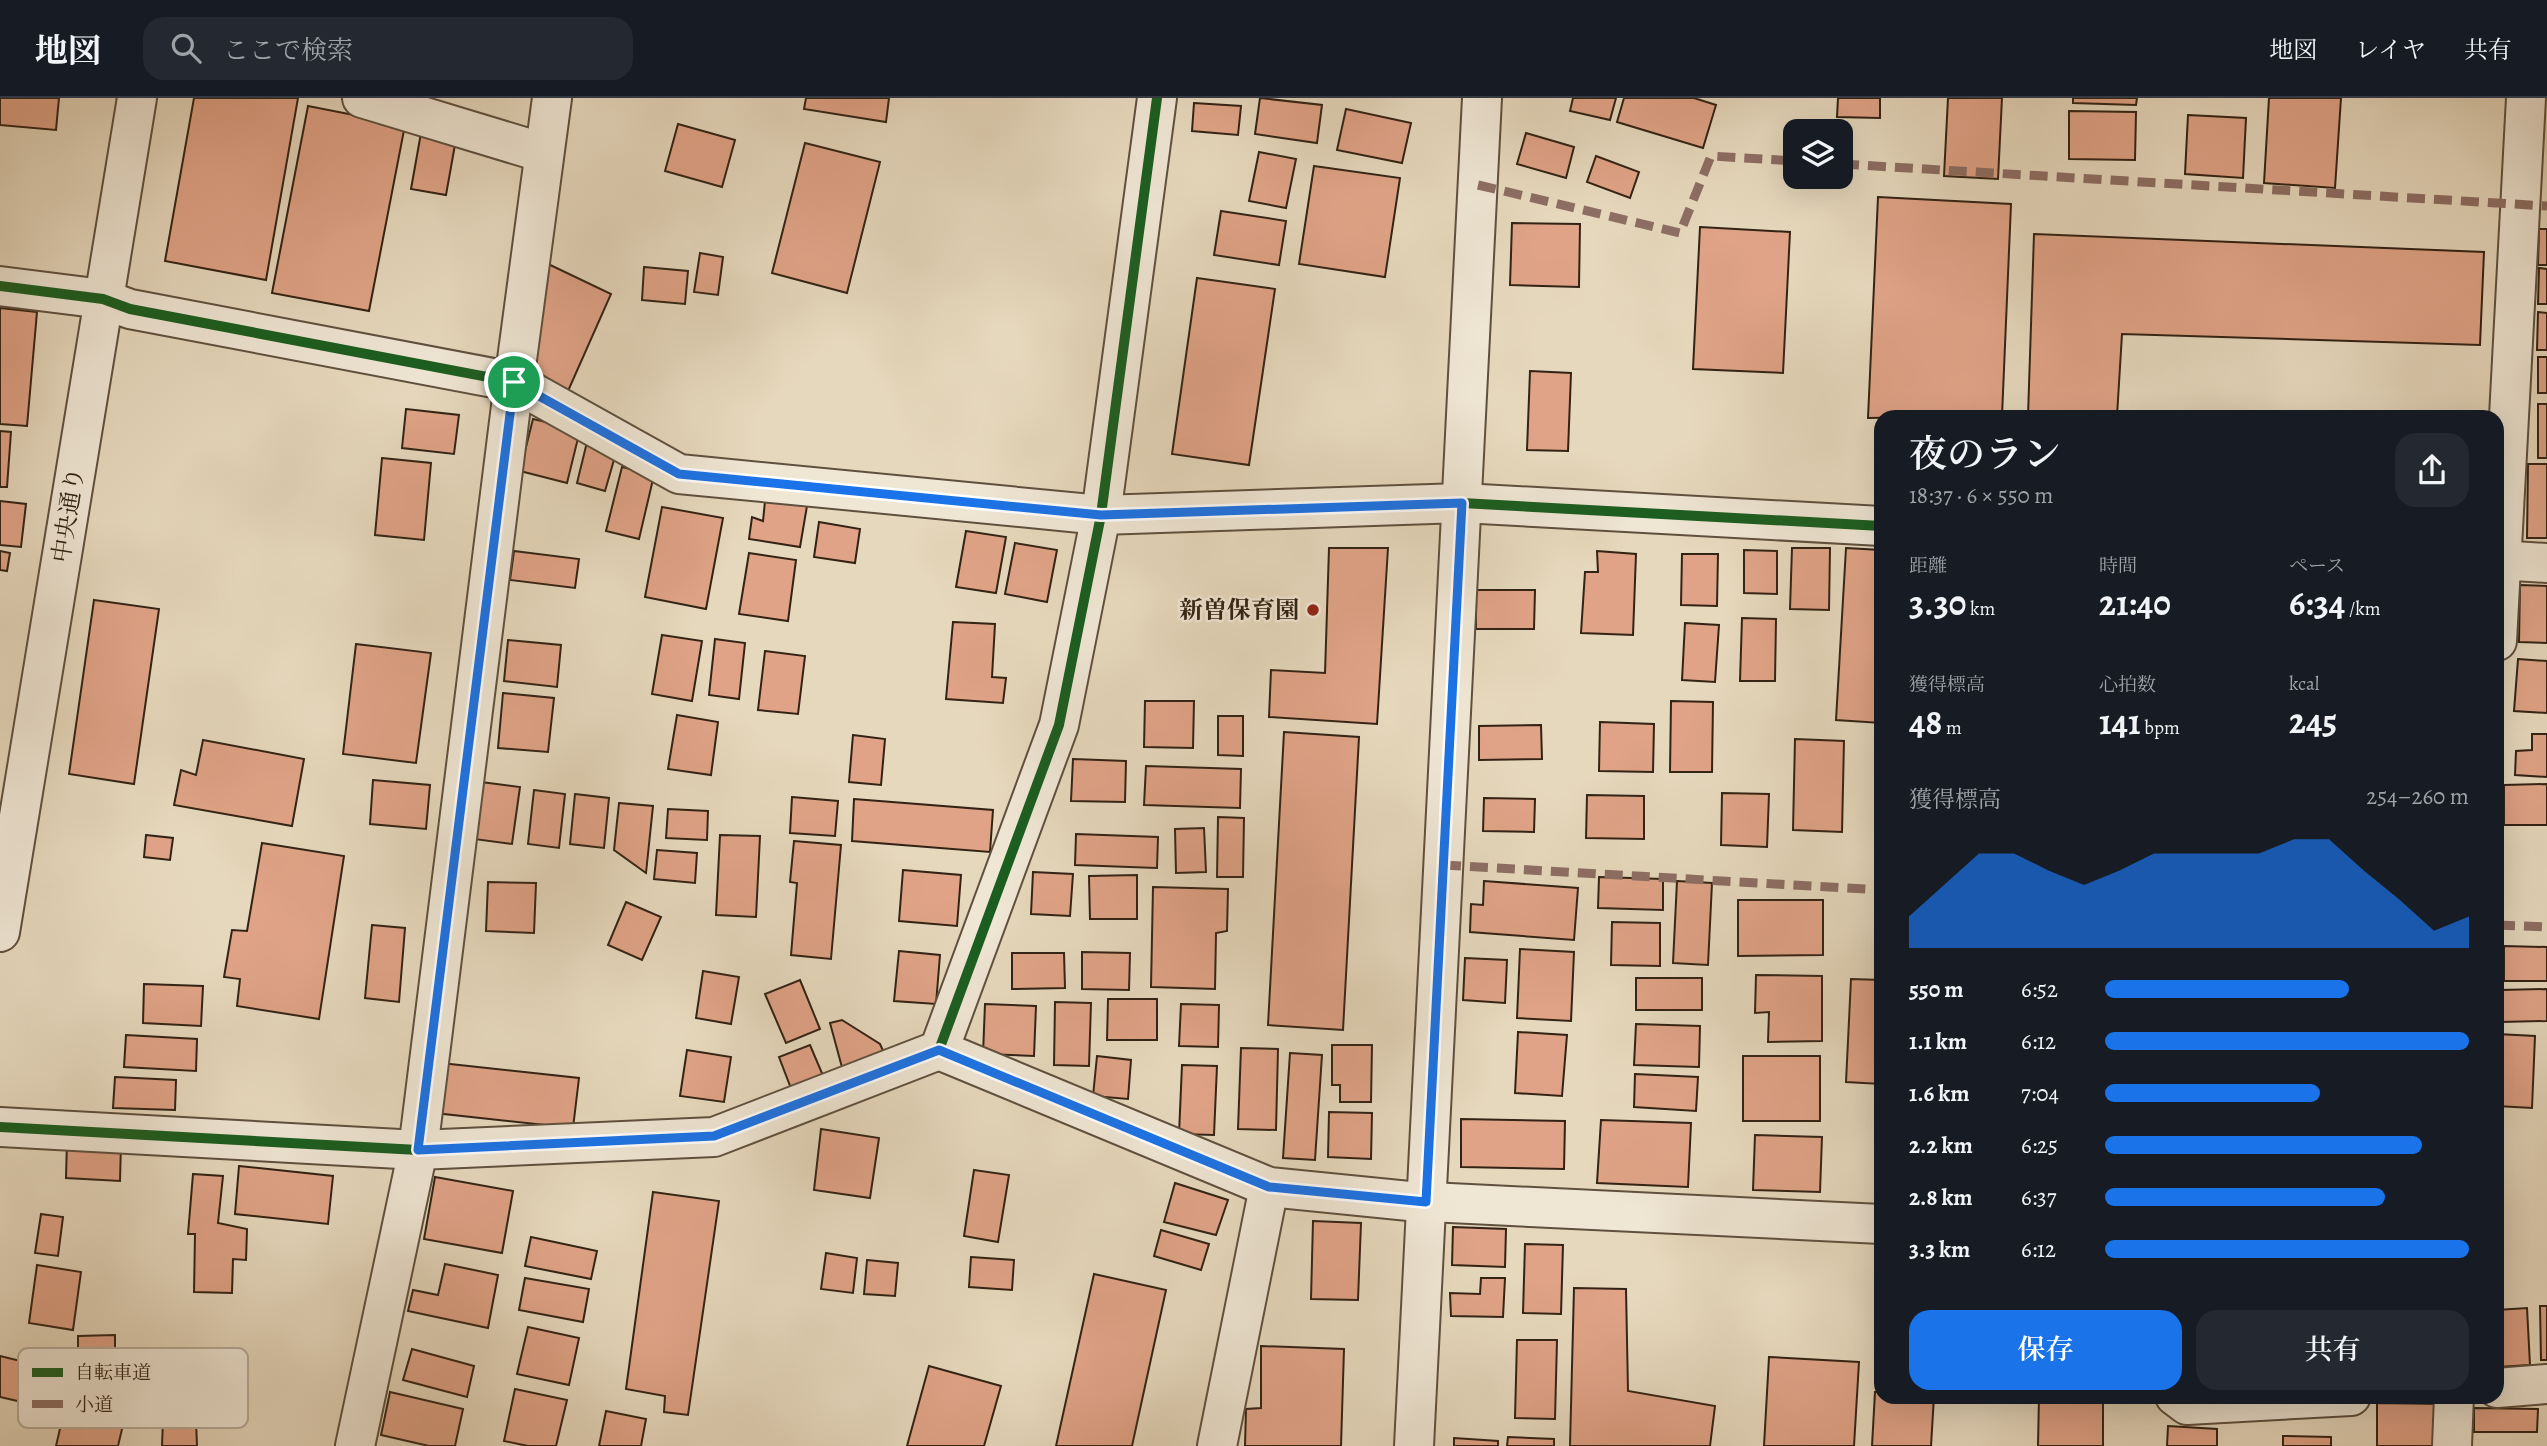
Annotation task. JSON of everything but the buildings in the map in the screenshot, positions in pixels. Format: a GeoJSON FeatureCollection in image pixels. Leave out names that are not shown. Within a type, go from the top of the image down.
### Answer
{"type":"FeatureCollection","features":[{"type":"Feature","properties":{"kind":"street","name":"中央通り"},"geometry":{"type":"LineString","coordinates":[[0,932],[137,98]]}},
{"type":"Feature","properties":{"kind":"street"},"geometry":{"type":"LineString","coordinates":[[362,98],[544,153]]}},
{"type":"Feature","properties":{"kind":"street"},"geometry":{"type":"LineString","coordinates":[[355,1446],[418,1150],[552,98]]}},
{"type":"Feature","properties":{"kind":"street"},"geometry":{"type":"LineString","coordinates":[[939,1050],[1059,725],[1101,515],[1157,98]]}},
{"type":"Feature","properties":{"kind":"street"},"geometry":{"type":"LineString","coordinates":[[1414,1446],[1482,98]]}},
{"type":"Feature","properties":{"kind":"street"},"geometry":{"type":"LineString","coordinates":[[2504,489],[2526,98]]}},
{"type":"Feature","properties":{"kind":"street"},"geometry":{"type":"LineString","coordinates":[[0,286],[103,299],[130,309],[514,382],[679,474],[1101,515],[1462,503],[1874,526]]}},
{"type":"Feature","properties":{"kind":"street"},"geometry":{"type":"LineString","coordinates":[[2504,560],[2547,563]]}},
{"type":"Feature","properties":{"kind":"street"},"geometry":{"type":"LineString","coordinates":[[0,1127],[418,1150],[714,1136],[939,1050],[1269,1187],[1426,1202],[1874,1224]]}},
{"type":"Feature","properties":{"kind":"street"},"geometry":{"type":"LineString","coordinates":[[1217,1446],[1269,1187]]}},
{"type":"Feature","properties":{"kind":"street"},"geometry":{"type":"LineString","coordinates":[[2504,1387],[2547,1384]]}},
{"type":"Feature","properties":{"kind":"street"},"geometry":{"type":"LineString","coordinates":[[2186,1404],[2205,1404]]}},
{"type":"Feature","properties":{"kind":"street"},"geometry":{"type":"LineString","coordinates":[[2452,1446],[2454,1404]]}},
{"type":"Feature","properties":{"kind":"marked path"},"geometry":{"type":"LineString","coordinates":[[1478,185],[1680,233],[1711,156],[1783,160]]}},
{"type":"Feature","properties":{"kind":"marked path"},"geometry":{"type":"LineString","coordinates":[[1853,165],[2547,206]]}},
{"type":"Feature","properties":{"kind":"marked path"},"geometry":{"type":"LineString","coordinates":[[1443,865],[1874,890]]}},
{"type":"Feature","properties":{"kind":"marked path"},"geometry":{"type":"LineString","coordinates":[[2504,925],[2547,927]]}},
{"type":"Feature","properties":{"kind":"cycle path"},"geometry":{"type":"LineString","coordinates":[[0,1127],[418,1150],[714,1137],[939,1050],[1059,725],[1101,515],[1157,98]]}},
{"type":"Feature","properties":{"kind":"cycle path"},"geometry":{"type":"LineString","coordinates":[[0,286],[103,299],[130,309],[514,382],[679,474],[1101,515],[1462,503],[1874,526]]}},
{"type":"Feature","properties":{"kind":"place","name":"新曽保育園"},"geometry":{"type":"Point","coordinates":[1313,610]}},
{"type":"Feature","properties":{"kind":"route"},"geometry":{"type":"LineString","coordinates":[[514,382],[679,474],[1101,515],[1462,503],[1426,1202],[1269,1187],[939,1050],[714,1136],[418,1150],[514,382]]}}]}
